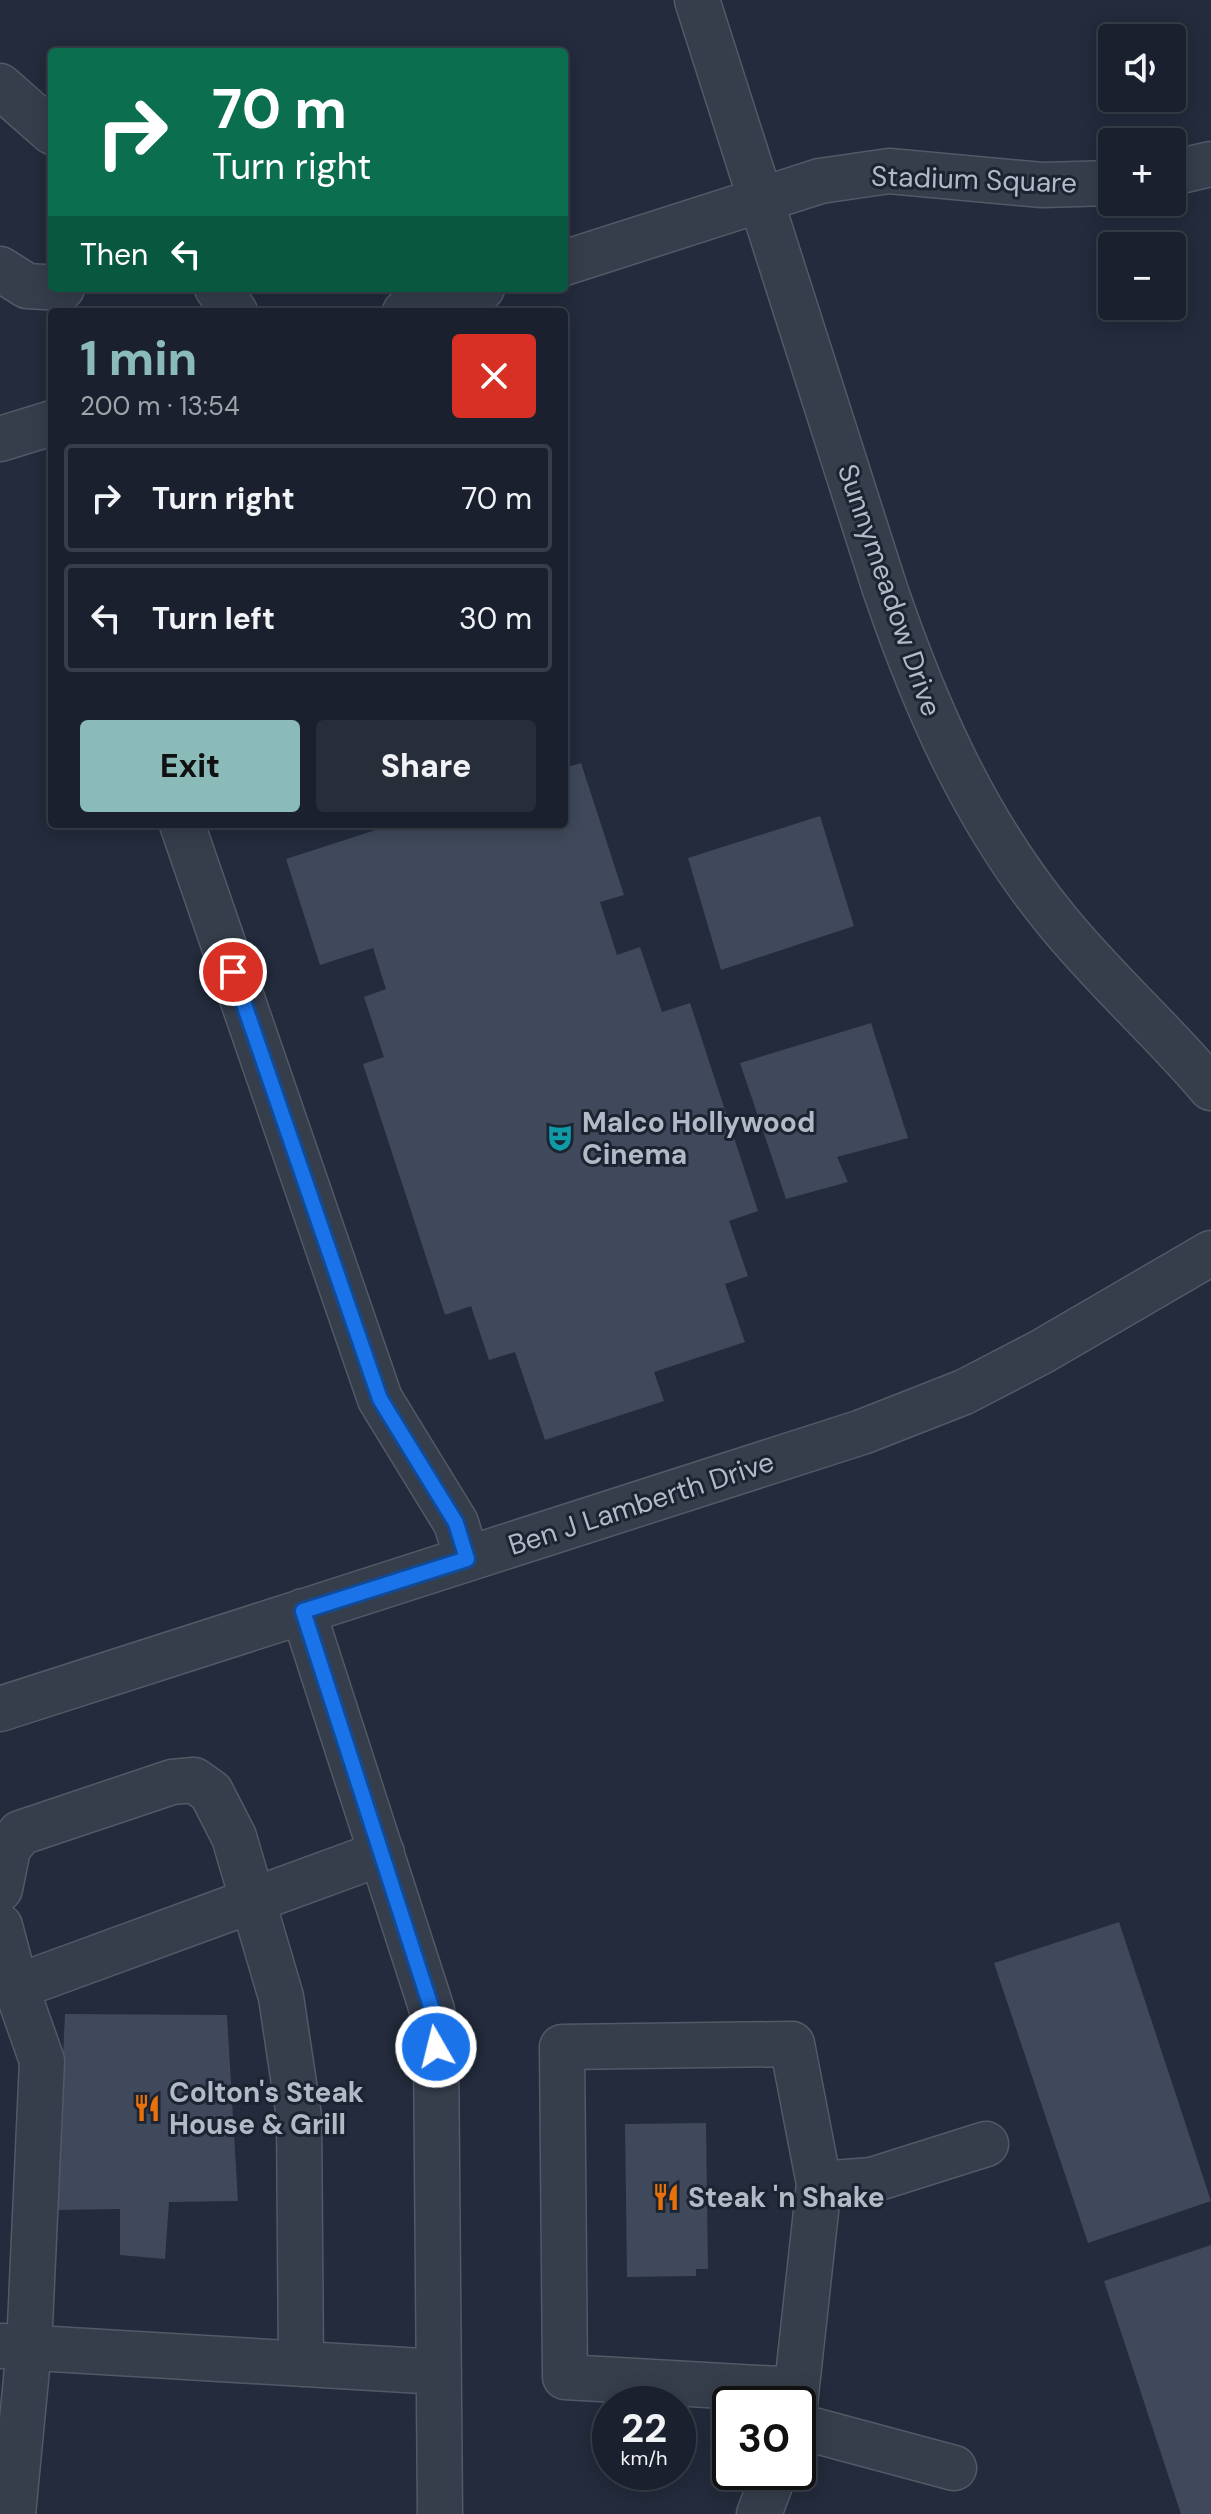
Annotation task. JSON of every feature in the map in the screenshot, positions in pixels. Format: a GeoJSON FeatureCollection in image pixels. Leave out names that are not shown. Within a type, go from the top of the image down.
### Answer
{"type":"FeatureCollection","features":[{"type":"Feature","properties":{"kind":"street"},"geometry":{"type":"LineString","coordinates":[[697,0],[763,201]]}},
{"type":"Feature","properties":{"kind":"street"},"geometry":{"type":"LineString","coordinates":[[0,86],[48,128]]}},
{"type":"Feature","properties":{"kind":"street"},"geometry":{"type":"LineString","coordinates":[[1186,170],[1211,164]]}},
{"type":"Feature","properties":{"kind":"street","name":"Stadium Square"},"geometry":{"type":"LineString","coordinates":[[568,262],[820,181],[889,171],[1042,185],[1098,183]]}},
{"type":"Feature","properties":{"kind":"street","name":"Sunnymeadow Drive"},"geometry":{"type":"LineString","coordinates":[[763,201],[915,677],[969,791],[1020,873],[1057,921],[1120,994],[1166,1035],[1211,1088]]}},
{"type":"Feature","properties":{"kind":"street"},"geometry":{"type":"LineString","coordinates":[[0,269],[27,286],[48,287]]}},
{"type":"Feature","properties":{"kind":"street"},"geometry":{"type":"LineString","coordinates":[[418,308],[469,292]]}},
{"type":"Feature","properties":{"kind":"street"},"geometry":{"type":"LineString","coordinates":[[0,439],[48,432]]}},
{"type":"Feature","properties":{"kind":"street"},"geometry":{"type":"LineString","coordinates":[[183,828],[380,1399],[456,1523],[467,1559]]}},
{"type":"Feature","properties":{"kind":"street","name":"Ben J Lamberth Drive"},"geometry":{"type":"LineString","coordinates":[[0,1709],[862,1432],[964,1392],[1041,1352],[1211,1253]]}},
{"type":"Feature","properties":{"kind":"street"},"geometry":{"type":"LineString","coordinates":[[303,1611],[432,2010],[436,2047],[440,2514]]}},
{"type":"Feature","properties":{"kind":"street"},"geometry":{"type":"LineString","coordinates":[[0,1889],[8,1849],[20,1833],[172,1782],[194,1780],[211,1792],[234,1837],[281,1997],[299,2117],[301,2364]]}},
{"type":"Feature","properties":{"kind":"street"},"geometry":{"type":"LineString","coordinates":[[16,1987],[382,1853]]}},
{"type":"Feature","properties":{"kind":"street"},"geometry":{"type":"LineString","coordinates":[[0,1926],[16,1987],[42,2061],[15,2347],[11,2514],[0,2514]]}},
{"type":"Feature","properties":{"kind":"street"},"geometry":{"type":"LineString","coordinates":[[712,2396],[565,2377],[562,2047],[792,2044],[819,2184],[798,2386]]}},
{"type":"Feature","properties":{"kind":"street"},"geometry":{"type":"LineString","coordinates":[[819,2184],[872,2180],[986,2144]]}},
{"type":"Feature","properties":{"kind":"street"},"geometry":{"type":"LineString","coordinates":[[15,2347],[439,2372]]}},
{"type":"Feature","properties":{"kind":"street"},"geometry":{"type":"LineString","coordinates":[[816,2415],[954,2468]]}},
{"type":"Feature","properties":{"kind":"street"},"geometry":{"type":"LineString","coordinates":[[759,2514],[768,2490]]}},
{"type":"Feature","properties":{"kind":"building","name":"Malco Hollywood Cinema"},"geometry":{"type":"Polygon","coordinates":[[[581,763],[624,895],[600,902],[617,955],[640,947],[662,1012],[690,1003],[758,1211],[729,1221],[748,1276],[725,1284],[745,1342],[654,1372],[664,1401],[545,1440],[515,1352],[489,1360],[471,1306],[445,1315],[363,1064],[384,1057],[364,997],[386,989],[373,948],[320,965],[286,859],[382,828],[568,828],[568,767],[581,763]]]}},
{"type":"Feature","properties":{"kind":"building"},"geometry":{"type":"Polygon","coordinates":[[[820,816],[854,926],[721,970],[688,858],[820,816]]]}},
{"type":"Feature","properties":{"kind":"building"},"geometry":{"type":"Polygon","coordinates":[[[871,1023],[908,1138],[837,1157],[848,1182],[786,1199],[740,1063],[871,1023]]]}},
{"type":"Feature","properties":{"kind":"building"},"geometry":{"type":"Polygon","coordinates":[[[1119,1922],[1211,2201],[1088,2243],[994,1963],[1119,1922]]]}},
{"type":"Feature","properties":{"kind":"building","name":"Colton's Steak House & Grill"},"geometry":{"type":"Polygon","coordinates":[[[65,2014],[227,2015],[238,2201],[169,2202],[165,2259],[120,2255],[120,2209],[56,2210],[65,2014]]]}},
{"type":"Feature","properties":{"kind":"building","name":"Steak 'n Shake"},"geometry":{"type":"Polygon","coordinates":[[[706,2123],[708,2269],[696,2269],[696,2276],[627,2277],[625,2124],[706,2123]]]}},
{"type":"Feature","properties":{"kind":"building"},"geometry":{"type":"Polygon","coordinates":[[[1211,2245],[1211,2514],[1181,2514],[1104,2281],[1211,2245]]]}},
{"type":"Feature","properties":{"kind":"place","name":"Malco Hollywood Cinema"},"geometry":{"type":"Point","coordinates":[560,1138]}},
{"type":"Feature","properties":{"kind":"place","name":"Colton's Steak House & Grill"},"geometry":{"type":"Point","coordinates":[147,2108]}},
{"type":"Feature","properties":{"kind":"place","name":"Steak 'n Shake"},"geometry":{"type":"Point","coordinates":[666,2197]}},
{"type":"Feature","properties":{"kind":"route"},"geometry":{"type":"LineString","coordinates":[[233,972],[380,1399],[456,1523],[467,1559],[303,1611],[432,2010],[436,2047]]}}]}
